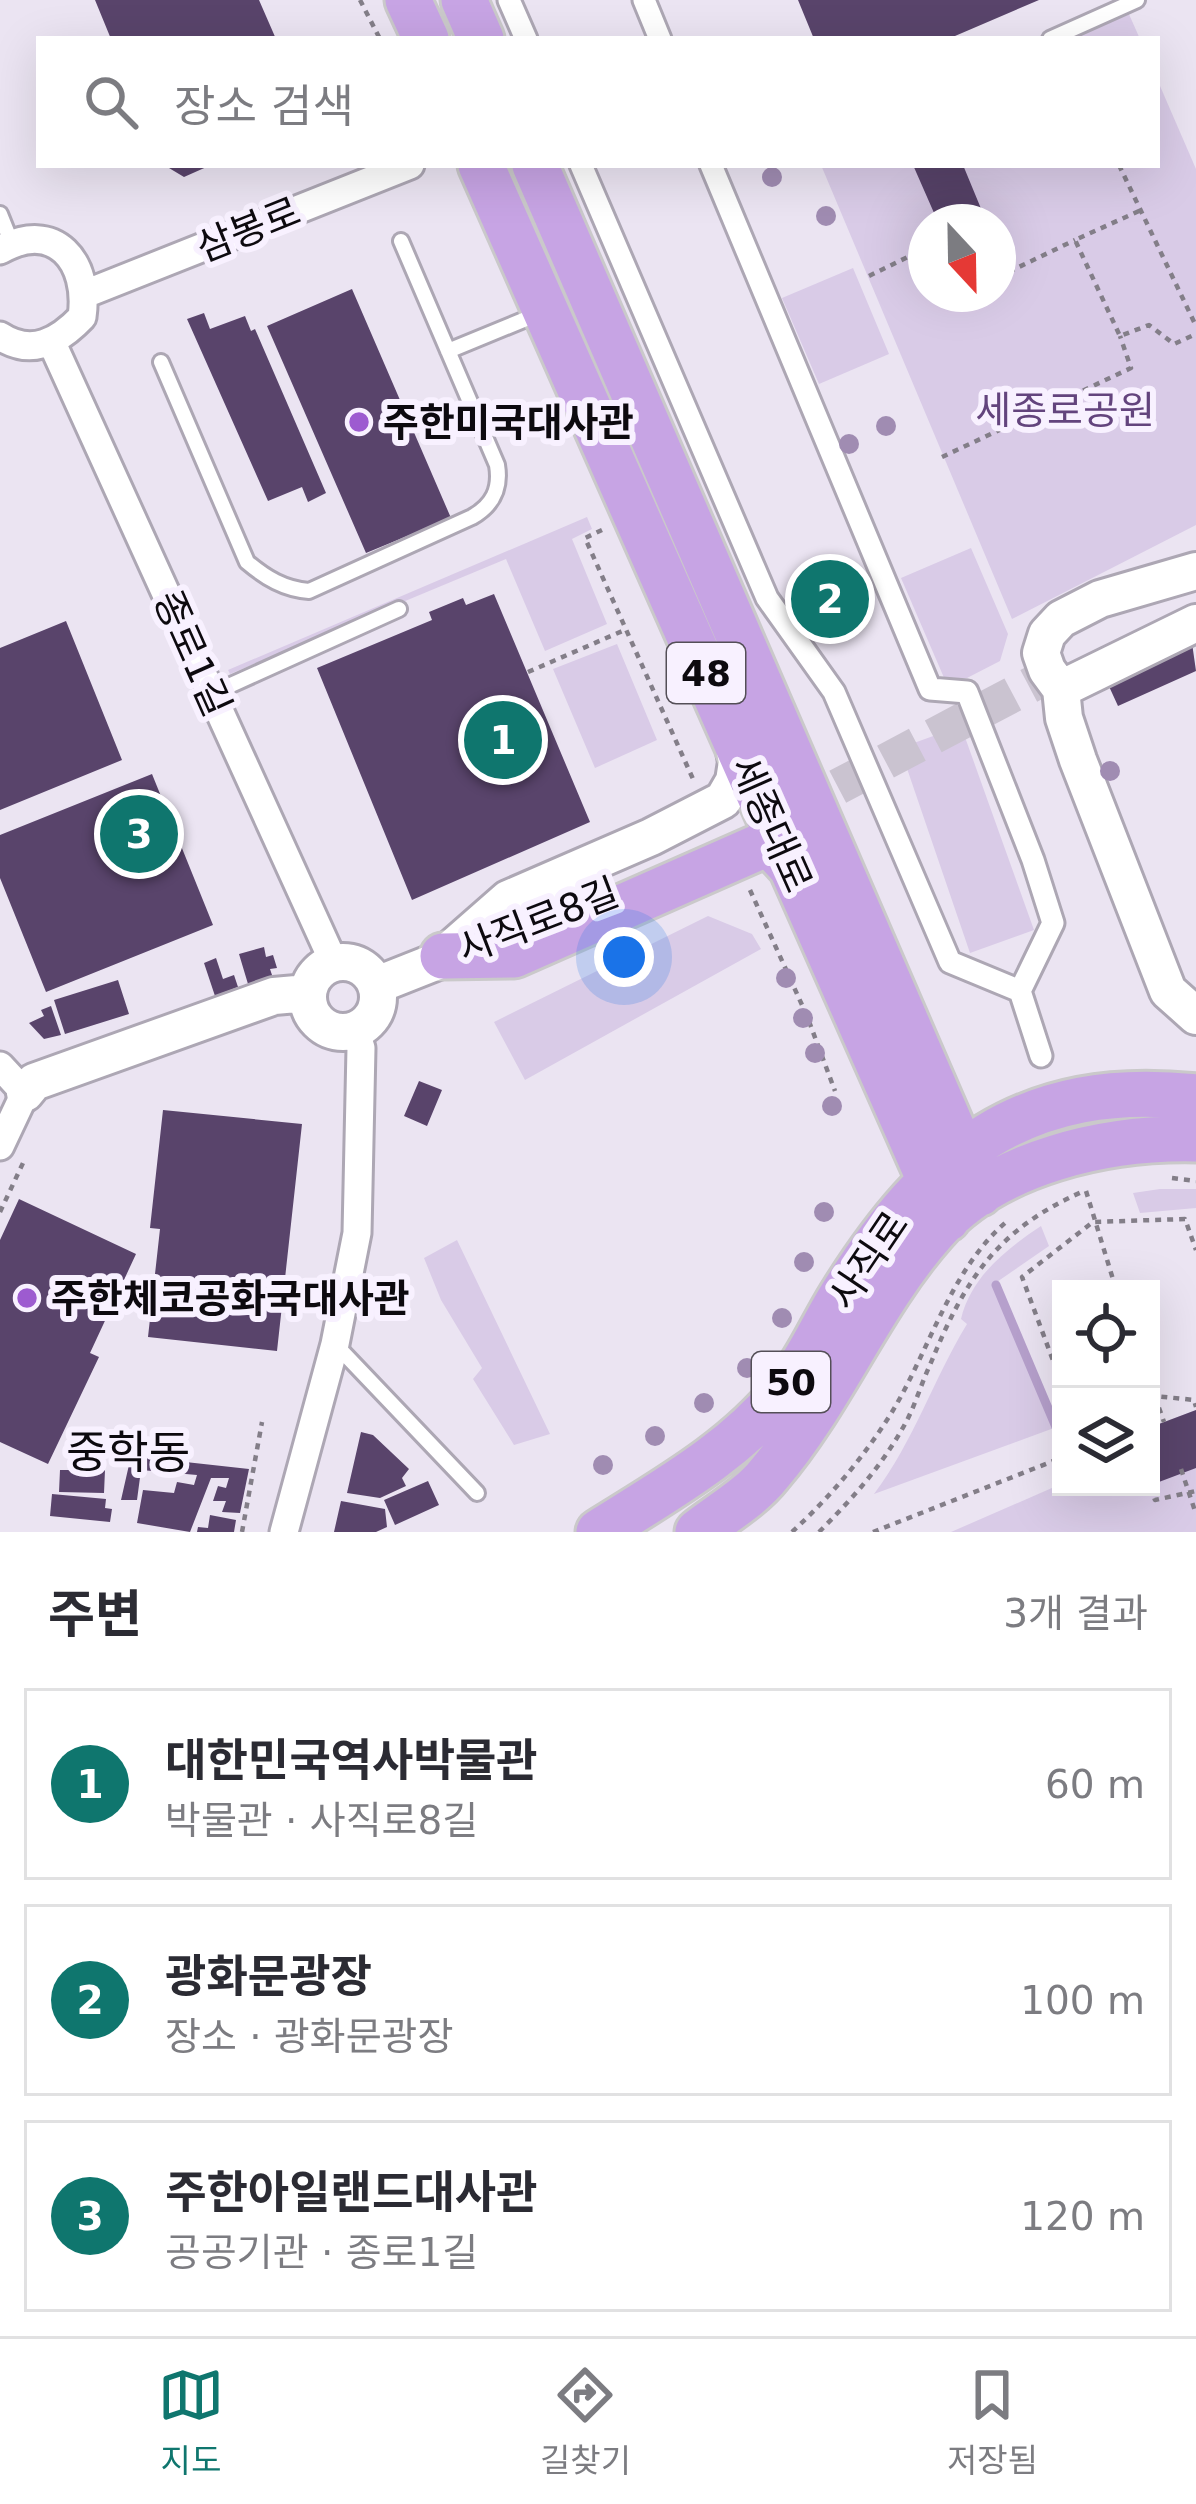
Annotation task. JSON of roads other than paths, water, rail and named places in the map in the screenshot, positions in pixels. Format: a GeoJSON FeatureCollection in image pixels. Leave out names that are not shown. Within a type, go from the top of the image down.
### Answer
{"type":"FeatureCollection","features":[{"type":"Feature","properties":{"kind":"main road"},"geometry":{"type":"LineString","coordinates":[[408,0],[424,36]]}},
{"type":"Feature","properties":{"kind":"main road"},"geometry":{"type":"LineString","coordinates":[[464,0],[480,36]]}},
{"type":"Feature","properties":{"kind":"main road","name":"세종대로"},"geometry":{"type":"LineString","coordinates":[[483,168],[791,867],[967,1192]]}},
{"type":"Feature","properties":{"kind":"main road","name":"세종대로"},"geometry":{"type":"LineString","coordinates":[[536,168],[918,1057],[967,1192]]}},
{"type":"Feature","properties":{"kind":"main road"},"geometry":{"type":"LineString","coordinates":[[443,956],[514,955],[761,846],[772,846],[791,867]]}},
{"type":"Feature","properties":{"kind":"main road"},"geometry":{"type":"LineString","coordinates":[[918,1057],[969,1102],[989,1111],[1030,1114]]}},
{"type":"Feature","properties":{"kind":"main road","name":"사직로"},"geometry":{"type":"LineString","coordinates":[[698,1532],[767,1478],[896,1282],[1030,1114],[1058,1104],[1115,1096],[1196,1096]]}},
{"type":"Feature","properties":{"kind":"main road","name":"사직로"},"geometry":{"type":"LineString","coordinates":[[599,1532],[700,1467],[763,1413],[787,1387],[897,1214],[1027,1168],[1116,1143],[1196,1139]]}},
{"type":"Feature","properties":{"kind":"street"},"geometry":{"type":"LineString","coordinates":[[508,0],[525,36]]}},
{"type":"Feature","properties":{"kind":"street"},"geometry":{"type":"LineString","coordinates":[[644,0],[659,36]]}},
{"type":"Feature","properties":{"kind":"street","name":"삼봉로"},"geometry":{"type":"LineString","coordinates":[[86,294],[402,168]]}},
{"type":"Feature","properties":{"kind":"street"},"geometry":{"type":"LineString","coordinates":[[582,168],[767,598],[834,692],[950,962],[1020,991]]}},
{"type":"Feature","properties":{"kind":"street"},"geometry":{"type":"LineString","coordinates":[[712,168],[930,689],[967,692],[1033,860],[1053,923],[1020,991],[1041,1056]]}},
{"type":"Feature","properties":{"kind":"street"},"geometry":{"type":"LineString","coordinates":[[0,336],[29,346],[52,343],[82,316],[86,294],[75,261],[62,249],[29,240],[6,247]]}},
{"type":"Feature","properties":{"kind":"street","name":"종로1길"},"geometry":{"type":"LineString","coordinates":[[52,343],[334,963]]}},
{"type":"Feature","properties":{"kind":"street"},"geometry":{"type":"LineString","coordinates":[[1196,571],[1100,599],[1061,620],[1047,634],[1041,653],[1047,670],[1067,676],[1196,623]]}},
{"type":"Feature","properties":{"kind":"street"},"geometry":{"type":"LineString","coordinates":[[1067,676],[1196,598]]}},
{"type":"Feature","properties":{"kind":"street"},"geometry":{"type":"LineString","coordinates":[[1067,676],[1064,718],[1078,760],[1168,992],[1196,1016]]}},
{"type":"Feature","properties":{"kind":"street"},"geometry":{"type":"LineString","coordinates":[[443,956],[508,899],[723,800],[734,781],[737,762],[731,730]]}},
{"type":"Feature","properties":{"kind":"street","name":"사직로8길"},"geometry":{"type":"LineString","coordinates":[[377,986],[443,956],[700,859]]}},
{"type":"Feature","properties":{"kind":"street"},"geometry":{"type":"LineString","coordinates":[[334,963],[355,964],[377,986],[373,1017],[356,1030],[325,1028],[308,998],[316,974],[334,963]]}},
{"type":"Feature","properties":{"kind":"street"},"geometry":{"type":"LineString","coordinates":[[0,1066],[25,1094],[41,1095],[308,998]]}},
{"type":"Feature","properties":{"kind":"street"},"geometry":{"type":"LineString","coordinates":[[284,1532],[335,1344],[357,1233],[361,1048],[356,1030]]}},
{"type":"Feature","properties":{"kind":"street"},"geometry":{"type":"LineString","coordinates":[[0,1147],[25,1094]]}},
{"type":"Feature","properties":{"kind":"lane"},"geometry":{"type":"LineString","coordinates":[[1057,36],[1137,0]]}},
{"type":"Feature","properties":{"kind":"lane"},"geometry":{"type":"LineString","coordinates":[[0,214],[6,247]]}},
{"type":"Feature","properties":{"kind":"lane"},"geometry":{"type":"LineString","coordinates":[[161,362],[247,562],[291,590],[309,591],[334,583],[490,505],[498,486],[497,466],[401,241]]}},
{"type":"Feature","properties":{"kind":"lane"},"geometry":{"type":"LineString","coordinates":[[448,351],[546,311]]}},
{"type":"Feature","properties":{"kind":"lane"},"geometry":{"type":"LineString","coordinates":[[212,694],[399,609]]}},
{"type":"Feature","properties":{"kind":"lane"},"geometry":{"type":"LineString","coordinates":[[335,1344],[477,1493]]}},
{"type":"Feature","properties":{"kind":"waterway"},"geometry":{"type":"LineString","coordinates":[[996,1285],[1052,1418]]}},
{"type":"Feature","properties":{"kind":"tunnel"},"geometry":{"type":"LineString","coordinates":[[790,812],[1074,662]]}},
{"type":"Feature","properties":{"kind":"place","name":"주한미국대사관"},"geometry":{"type":"Point","coordinates":[359,422]}},
{"type":"Feature","properties":{"kind":"place","name":"광화문광장"},"geometry":{"type":"Point","coordinates":[830,599]}},
{"type":"Feature","properties":{"kind":"place","name":"대한민국역사박물관"},"geometry":{"type":"Point","coordinates":[503,740]}},
{"type":"Feature","properties":{"kind":"place","name":"주한아일랜드대사관"},"geometry":{"type":"Point","coordinates":[139,834]}},
{"type":"Feature","properties":{"kind":"place","name":"주한체코공화국대사관"},"geometry":{"type":"Point","coordinates":[27,1298]}},
{"type":"Feature","properties":{"kind":"district","name":"중학동"},"geometry":{"type":"Point","coordinates":[128,1452]}},
{"type":"Feature","properties":{"kind":"park label","name":"세종로공원"},"geometry":{"type":"Point","coordinates":[1065,410]}}]}
